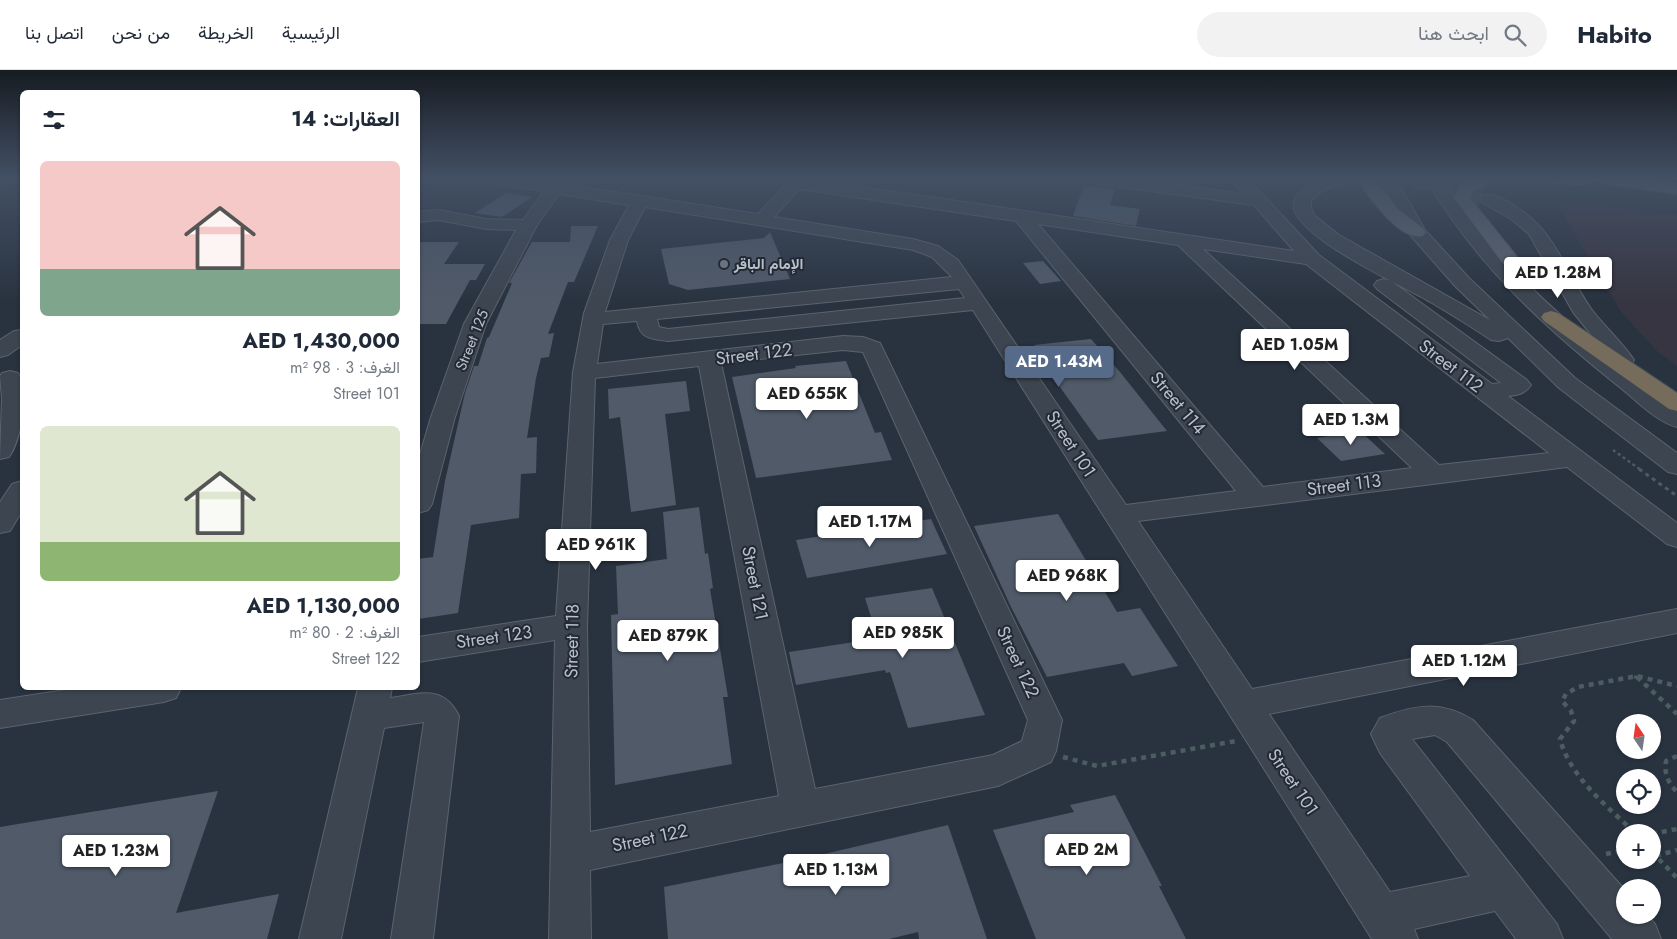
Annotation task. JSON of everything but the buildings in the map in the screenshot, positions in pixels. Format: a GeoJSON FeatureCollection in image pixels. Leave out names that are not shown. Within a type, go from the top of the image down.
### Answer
{"type":"FeatureCollection","features":[{"type":"Feature","properties":{"kind":"highway"},"geometry":{"type":"LineString","coordinates":[[1551,317],[1677,404]]}},
{"type":"Feature","properties":{"kind":"main road"},"geometry":{"type":"LineString","coordinates":[[1401,220],[1417,232]]}},
{"type":"Feature","properties":{"kind":"main road"},"geometry":{"type":"LineString","coordinates":[[1479,220],[1513,264],[1516,273],[1513,281]]}},
{"type":"Feature","properties":{"kind":"street"},"geometry":{"type":"LineString","coordinates":[[463,220],[486,224],[528,225]]}},
{"type":"Feature","properties":{"kind":"street","name":"Street 125"},"geometry":{"type":"LineString","coordinates":[[420,497],[443,416],[475,324],[532,220]]}},
{"type":"Feature","properties":{"kind":"street","name":"Street 118"},"geometry":{"type":"LineString","coordinates":[[570,939],[571,626],[584,372],[592,319],[619,240],[630,220]]}},
{"type":"Feature","properties":{"kind":"street","name":"Street 101"},"geometry":{"type":"LineString","coordinates":[[759,220],[900,242],[929,248],[944,255],[972,292],[1389,927]]}},
{"type":"Feature","properties":{"kind":"street","name":"Street 114"},"geometry":{"type":"LineString","coordinates":[[1024,220],[1256,497]]}},
{"type":"Feature","properties":{"kind":"street"},"geometry":{"type":"LineString","coordinates":[[1034,220],[1315,262],[1343,261],[1354,263],[1519,385],[1515,388],[1486,392]]}},
{"type":"Feature","properties":{"kind":"street","name":"Street 112"},"geometry":{"type":"LineString","coordinates":[[1277,220],[1315,262],[1677,536]]}},
{"type":"Feature","properties":{"kind":"street"},"geometry":{"type":"LineString","coordinates":[[1309,220],[1314,225],[1348,249],[1484,325],[1567,383],[1677,466]]}},
{"type":"Feature","properties":{"kind":"street"},"geometry":{"type":"LineString","coordinates":[[1410,220],[1417,232],[1462,282],[1567,383]]}},
{"type":"Feature","properties":{"kind":"street"},"geometry":{"type":"LineString","coordinates":[[1460,220],[1513,281],[1551,317],[1610,368],[1677,420]]}},
{"type":"Feature","properties":{"kind":"street"},"geometry":{"type":"LineString","coordinates":[[1524,220],[1532,226],[1582,312],[1609,345],[1646,382]]}},
{"type":"Feature","properties":{"kind":"street"},"geometry":{"type":"LineString","coordinates":[[1184,241],[1433,474]]}},
{"type":"Feature","properties":{"kind":"street"},"geometry":{"type":"LineString","coordinates":[[592,319],[930,286],[972,292]]}},
{"type":"Feature","properties":{"kind":"street"},"geometry":{"type":"LineString","coordinates":[[930,286],[937,291],[942,306]]}},
{"type":"Feature","properties":{"kind":"street"},"geometry":{"type":"LineString","coordinates":[[646,314],[649,329],[652,332],[668,335],[942,306],[972,292]]}},
{"type":"Feature","properties":{"kind":"street"},"geometry":{"type":"LineString","coordinates":[[0,333],[20,330]]}},
{"type":"Feature","properties":{"kind":"street"},"geometry":{"type":"LineString","coordinates":[[0,350],[20,337]]}},
{"type":"Feature","properties":{"kind":"street","name":"Street 122"},"geometry":{"type":"LineString","coordinates":[[570,855],[998,770],[1038,751],[1045,720],[872,348],[863,344],[843,343],[584,372]]}},
{"type":"Feature","properties":{"kind":"street","name":"Street 121"},"geometry":{"type":"LineString","coordinates":[[709,359],[800,808]]}},
{"type":"Feature","properties":{"kind":"street"},"geometry":{"type":"LineString","coordinates":[[0,451],[14,410],[15,394],[11,377]]}},
{"type":"Feature","properties":{"kind":"street","name":"Street 113"},"geometry":{"type":"LineString","coordinates":[[1118,515],[1572,458]]}},
{"type":"Feature","properties":{"kind":"street"},"geometry":{"type":"LineString","coordinates":[[0,524],[20,493]]}},
{"type":"Feature","properties":{"kind":"street"},"geometry":{"type":"LineString","coordinates":[[1242,705],[1677,621]]}},
{"type":"Feature","properties":{"kind":"street","name":"Street 123"},"geometry":{"type":"LineString","coordinates":[[420,649],[571,626]]}},
{"type":"Feature","properties":{"kind":"street"},"geometry":{"type":"LineString","coordinates":[[0,714],[126,690]]}},
{"type":"Feature","properties":{"kind":"street"},"geometry":{"type":"LineString","coordinates":[[320,939],[372,702],[433,707],[442,716],[412,939]]}},
{"type":"Feature","properties":{"kind":"street"},"geometry":{"type":"LineString","coordinates":[[1542,939],[1393,742],[1389,734],[1392,728],[1435,720],[1446,722],[1460,731],[1640,939]]}},
{"type":"Feature","properties":{"kind":"street"},"geometry":{"type":"LineString","coordinates":[[1389,927],[1503,889]]}},
{"type":"Feature","properties":{"kind":"path"},"geometry":{"type":"LineString","coordinates":[[1613,450],[1677,496]]}},
{"type":"Feature","properties":{"kind":"path"},"geometry":{"type":"LineString","coordinates":[[1626,824],[1572,767],[1560,748],[1560,739],[1574,721],[1571,711],[1562,701],[1566,694],[1578,687],[1636,676],[1677,686]]}},
{"type":"Feature","properties":{"kind":"path"},"geometry":{"type":"LineString","coordinates":[[1636,676],[1677,714]]}},
{"type":"Feature","properties":{"kind":"path"},"geometry":{"type":"LineString","coordinates":[[1038,751],[1097,766],[1262,736]]}},
{"type":"Feature","properties":{"kind":"path"},"geometry":{"type":"LineString","coordinates":[[1677,756],[1666,761],[1664,773],[1668,782],[1677,792]]}},
{"type":"Feature","properties":{"kind":"path"},"geometry":{"type":"LineString","coordinates":[[1661,832],[1677,829]]}},
{"type":"Feature","properties":{"kind":"path"},"geometry":{"type":"LineString","coordinates":[[1661,853],[1677,850]]}},
{"type":"Feature","properties":{"kind":"path"},"geometry":{"type":"LineString","coordinates":[[1661,861],[1677,878]]}},
{"type":"Feature","properties":{"kind":"shaded area"},"geometry":{"type":"Polygon","coordinates":[[[1566,220],[1677,220],[1677,366],[1658,352],[1621,312],[1566,220]]]}},
{"type":"Feature","properties":{"kind":"place","name":"الإمام الباقر"},"geometry":{"type":"Point","coordinates":[724,264]}}]}
